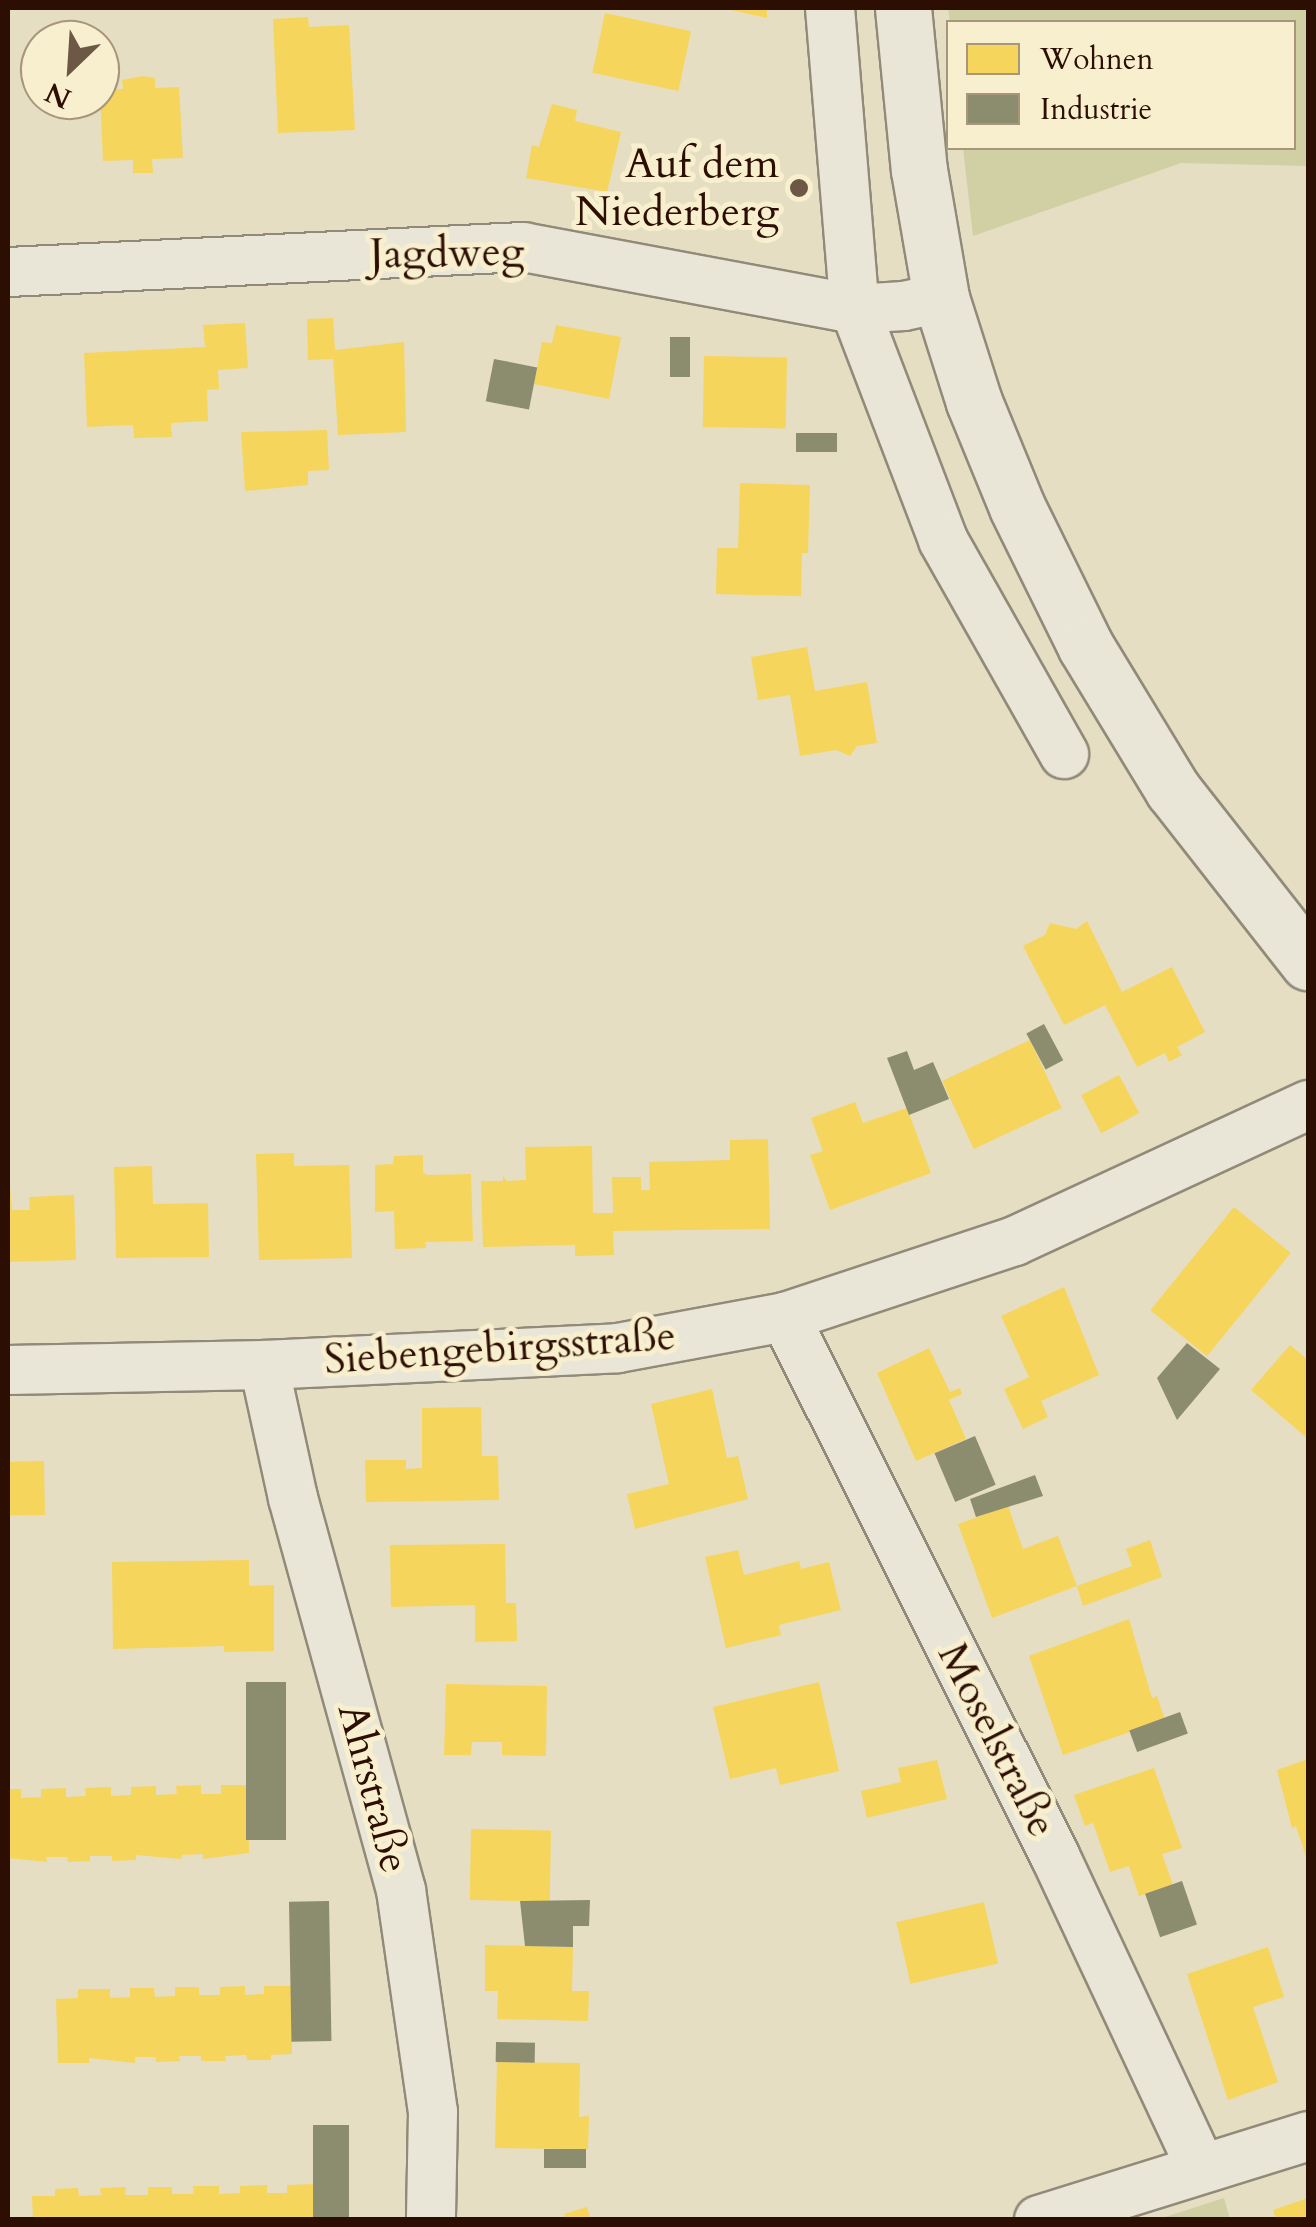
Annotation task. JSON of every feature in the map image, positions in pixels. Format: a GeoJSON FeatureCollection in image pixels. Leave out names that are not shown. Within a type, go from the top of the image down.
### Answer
{"type":"FeatureCollection","features":[{"type":"Feature","properties":{"kind":"street"},"geometry":{"type":"LineString","coordinates":[[830,8],[855,309],[943,540],[1064,754]]}},
{"type":"Feature","properties":{"kind":"street"},"geometry":{"type":"LineString","coordinates":[[902,8],[919,170],[941,298],[974,402],[1017,507],[1086,647],[1173,790],[1308,962]]}},
{"type":"Feature","properties":{"kind":"street","name":"Jagdweg"},"geometry":{"type":"LineString","coordinates":[[8,272],[523,247],[855,309],[904,306],[941,298]]}},
{"type":"Feature","properties":{"kind":"street","name":"Siebengebirgsstraße"},"geometry":{"type":"LineString","coordinates":[[8,1370],[264,1365],[618,1348],[786,1317],[1015,1241],[1308,1105]]}},
{"type":"Feature","properties":{"kind":"street","name":"Moselstraße"},"geometry":{"type":"LineString","coordinates":[[786,1317],[1047,1838],[1201,2167]]}},
{"type":"Feature","properties":{"kind":"street","name":"Ahrstraße"},"geometry":{"type":"LineString","coordinates":[[264,1365],[294,1498],[401,1890],[434,2112],[431,2220]]}},
{"type":"Feature","properties":{"kind":"street"},"geometry":{"type":"LineString","coordinates":[[1039,2220],[1308,2136]]}},
{"type":"Feature","properties":{"kind":"green space"},"geometry":{"type":"Polygon","coordinates":[[[948,8],[1308,8],[1308,166],[1181,163],[973,236],[963,150],[1296,150],[1296,20],[950,20],[948,8]]]}},
{"type":"Feature","properties":{"kind":"green space"},"geometry":{"type":"Polygon","coordinates":[[[1224,2198],[1230,2219],[1159,2219],[1224,2198]]]}},
{"type":"Feature","properties":{"kind":"building: Wohnen"},"geometry":{"type":"Polygon","coordinates":[[[767,8],[767,18],[726,9],[767,8]]]}},
{"type":"Feature","properties":{"kind":"building: Wohnen"},"geometry":{"type":"Polygon","coordinates":[[[605,13],[691,31],[678,91],[592,73],[605,13]]]}},
{"type":"Feature","properties":{"kind":"building: Wohnen"},"geometry":{"type":"Polygon","coordinates":[[[308,17],[309,27],[349,25],[355,130],[278,133],[273,19],[308,17]]]}},
{"type":"Feature","properties":{"kind":"building: Wohnen"},"geometry":{"type":"Polygon","coordinates":[[[143,76],[155,78],[155,88],[179,87],[183,158],[152,159],[153,173],[133,173],[133,160],[103,161],[101,120],[120,120],[122,80],[143,76]]]}},
{"type":"Feature","properties":{"kind":"building: Wohnen"},"geometry":{"type":"Polygon","coordinates":[[[552,104],[577,110],[575,121],[621,132],[607,192],[526,178],[532,145],[539,147],[552,104]]]}},
{"type":"Feature","properties":{"kind":"building: Wohnen"},"geometry":{"type":"Polygon","coordinates":[[[333,318],[335,350],[404,342],[406,432],[338,435],[333,359],[308,360],[307,319],[333,318]]]}},
{"type":"Feature","properties":{"kind":"building: Wohnen"},"geometry":{"type":"Polygon","coordinates":[[[245,323],[248,368],[218,370],[219,389],[207,390],[208,421],[171,423],[172,437],[134,438],[133,425],[87,427],[84,353],[205,347],[203,325],[245,323]]]}},
{"type":"Feature","properties":{"kind":"building: Wohnen"},"geometry":{"type":"Polygon","coordinates":[[[556,325],[621,337],[609,399],[534,384],[542,342],[552,343],[556,325]]]}},
{"type":"Feature","properties":{"kind":"building: Wohnen"},"geometry":{"type":"Polygon","coordinates":[[[704,356],[787,357],[786,428],[703,427],[704,356]]]}},
{"type":"Feature","properties":{"kind":"building: Wohnen"},"geometry":{"type":"Polygon","coordinates":[[[327,430],[329,470],[308,471],[308,485],[245,491],[241,432],[327,430]]]}},
{"type":"Feature","properties":{"kind":"building: Wohnen"},"geometry":{"type":"Polygon","coordinates":[[[740,483],[810,485],[808,553],[802,553],[801,596],[716,594],[717,548],[738,548],[740,483]]]}},
{"type":"Feature","properties":{"kind":"building: Wohnen"},"geometry":{"type":"Polygon","coordinates":[[[807,647],[815,691],[867,682],[877,743],[857,746],[850,756],[836,750],[800,756],[790,695],[758,700],[751,657],[807,647]]]}},
{"type":"Feature","properties":{"kind":"building: Wohnen"},"geometry":{"type":"Polygon","coordinates":[[[1087,921],[1122,992],[1172,967],[1205,1032],[1177,1047],[1182,1055],[1169,1062],[1165,1053],[1137,1067],[1105,1005],[1064,1025],[1023,946],[1045,935],[1050,923],[1076,929],[1087,921]]]}},
{"type":"Feature","properties":{"kind":"building: Wohnen"},"geometry":{"type":"Polygon","coordinates":[[[1030,1040],[1062,1108],[974,1149],[942,1081],[1030,1040]]]}},
{"type":"Feature","properties":{"kind":"building: Wohnen"},"geometry":{"type":"Polygon","coordinates":[[[1119,1075],[1139,1113],[1101,1133],[1081,1095],[1119,1075]]]}},
{"type":"Feature","properties":{"kind":"building: Wohnen"},"geometry":{"type":"Polygon","coordinates":[[[855,1102],[863,1123],[907,1108],[931,1173],[830,1210],[810,1155],[823,1151],[811,1118],[855,1102]]]}},
{"type":"Feature","properties":{"kind":"building: Wohnen"},"geometry":{"type":"Polygon","coordinates":[[[768,1139],[770,1229],[613,1231],[614,1255],[575,1256],[575,1245],[483,1247],[481,1181],[503,1181],[503,1176],[507,1181],[526,1180],[525,1147],[592,1146],[593,1213],[613,1213],[612,1177],[641,1177],[641,1190],[650,1190],[649,1162],[730,1160],[730,1140],[768,1139]]]}},
{"type":"Feature","properties":{"kind":"building: Wohnen"},"geometry":{"type":"Polygon","coordinates":[[[294,1153],[294,1166],[349,1165],[352,1258],[259,1260],[256,1154],[294,1153]]]}},
{"type":"Feature","properties":{"kind":"building: Wohnen"},"geometry":{"type":"Polygon","coordinates":[[[423,1155],[423,1172],[427,1175],[471,1174],[473,1241],[425,1242],[426,1248],[395,1249],[394,1211],[375,1212],[375,1165],[393,1164],[394,1156],[423,1155]]]}},
{"type":"Feature","properties":{"kind":"building: Wohnen"},"geometry":{"type":"Polygon","coordinates":[[[8,1166],[12,1210],[30,1210],[29,1197],[74,1195],[76,1260],[8,1262],[8,1166]]]}},
{"type":"Feature","properties":{"kind":"building: Wohnen"},"geometry":{"type":"Polygon","coordinates":[[[152,1166],[153,1204],[208,1203],[209,1257],[116,1258],[114,1167],[152,1166]]]}},
{"type":"Feature","properties":{"kind":"building: Wohnen"},"geometry":{"type":"Polygon","coordinates":[[[1234,1207],[1291,1253],[1207,1356],[1150,1310],[1234,1207]]]}},
{"type":"Feature","properties":{"kind":"building: Wohnen"},"geometry":{"type":"Polygon","coordinates":[[[1064,1287],[1099,1375],[1041,1401],[1048,1417],[1023,1429],[1004,1389],[1029,1377],[1001,1316],[1064,1287]]]}},
{"type":"Feature","properties":{"kind":"building: Wohnen"},"geometry":{"type":"Polygon","coordinates":[[[1290,1345],[1308,1360],[1308,1439],[1251,1390],[1290,1345]]]}},
{"type":"Feature","properties":{"kind":"building: Wohnen"},"geometry":{"type":"Polygon","coordinates":[[[929,1348],[950,1392],[960,1388],[962,1394],[949,1400],[966,1439],[916,1461],[877,1373],[929,1348]]]}},
{"type":"Feature","properties":{"kind":"building: Wohnen"},"geometry":{"type":"Polygon","coordinates":[[[712,1389],[727,1458],[738,1456],[748,1499],[635,1529],[627,1494],[669,1484],[651,1404],[712,1389]]]}},
{"type":"Feature","properties":{"kind":"building: Wohnen"},"geometry":{"type":"Polygon","coordinates":[[[481,1407],[482,1456],[498,1456],[499,1500],[366,1502],[365,1460],[406,1460],[406,1469],[422,1468],[422,1408],[481,1407]]]}},
{"type":"Feature","properties":{"kind":"building: Wohnen"},"geometry":{"type":"Polygon","coordinates":[[[44,1461],[45,1515],[9,1516],[8,1462],[44,1461]]]}},
{"type":"Feature","properties":{"kind":"building: Wohnen"},"geometry":{"type":"Polygon","coordinates":[[[1008,1506],[1023,1549],[1058,1536],[1077,1586],[992,1618],[958,1524],[1008,1506]]]}},
{"type":"Feature","properties":{"kind":"building: Wohnen"},"geometry":{"type":"Polygon","coordinates":[[[1150,1540],[1162,1577],[1083,1606],[1077,1586],[1132,1566],[1126,1549],[1150,1540]]]}},
{"type":"Feature","properties":{"kind":"building: Wohnen"},"geometry":{"type":"Polygon","coordinates":[[[505,1544],[506,1603],[516,1603],[517,1641],[475,1642],[475,1605],[391,1607],[390,1545],[505,1544]]]}},
{"type":"Feature","properties":{"kind":"building: Wohnen"},"geometry":{"type":"Polygon","coordinates":[[[738,1550],[744,1575],[799,1561],[801,1569],[829,1562],[841,1610],[779,1625],[781,1635],[726,1648],[705,1557],[738,1550]]]}},
{"type":"Feature","properties":{"kind":"building: Wohnen"},"geometry":{"type":"Polygon","coordinates":[[[249,1560],[249,1586],[274,1585],[274,1651],[224,1652],[224,1646],[113,1649],[112,1562],[249,1560]]]}},
{"type":"Feature","properties":{"kind":"building: Wohnen"},"geometry":{"type":"Polygon","coordinates":[[[1129,1619],[1152,1698],[1157,1696],[1165,1720],[1063,1755],[1029,1656],[1129,1619]]]}},
{"type":"Feature","properties":{"kind":"building: Wohnen"},"geometry":{"type":"Polygon","coordinates":[[[819,1682],[839,1771],[780,1785],[776,1768],[730,1779],[713,1707],[819,1682]]]}},
{"type":"Feature","properties":{"kind":"building: Wohnen"},"geometry":{"type":"Polygon","coordinates":[[[446,1684],[547,1686],[546,1756],[502,1755],[502,1742],[472,1742],[471,1755],[444,1755],[446,1684]]]}},
{"type":"Feature","properties":{"kind":"building: Wohnen"},"geometry":{"type":"Polygon","coordinates":[[[1308,1759],[1308,1863],[1296,1826],[1292,1828],[1277,1770],[1308,1759]]]}},
{"type":"Feature","properties":{"kind":"building: Wohnen"},"geometry":{"type":"Polygon","coordinates":[[[937,1760],[947,1799],[867,1818],[861,1791],[901,1782],[898,1768],[937,1760]]]}},
{"type":"Feature","properties":{"kind":"building: Wohnen"},"geometry":{"type":"Polygon","coordinates":[[[1154,1768],[1182,1848],[1162,1854],[1173,1885],[1139,1896],[1129,1866],[1110,1872],[1093,1823],[1085,1826],[1074,1795],[1154,1768]]]}},
{"type":"Feature","properties":{"kind":"building: Wohnen"},"geometry":{"type":"Polygon","coordinates":[[[201,1785],[201,1794],[221,1794],[221,1785],[248,1785],[249,1853],[203,1859],[203,1854],[182,1855],[181,1859],[136,1855],[136,1860],[112,1861],[112,1856],[90,1856],[90,1861],[68,1862],[67,1857],[46,1857],[47,1862],[8,1858],[8,1789],[21,1789],[21,1798],[41,1797],[41,1789],[66,1788],[66,1797],[86,1796],[85,1788],[111,1787],[111,1796],[131,1795],[131,1787],[156,1786],[156,1795],[177,1794],[176,1786],[201,1785]]]}},
{"type":"Feature","properties":{"kind":"building: Wohnen"},"geometry":{"type":"Polygon","coordinates":[[[471,1829],[551,1830],[550,1901],[470,1900],[471,1829]]]}},
{"type":"Feature","properties":{"kind":"building: Wohnen"},"geometry":{"type":"Polygon","coordinates":[[[984,1902],[998,1963],[910,1984],[896,1922],[984,1902]]]}},
{"type":"Feature","properties":{"kind":"building: Wohnen"},"geometry":{"type":"Polygon","coordinates":[[[485,1945],[573,1947],[572,1991],[589,1991],[588,2021],[497,2019],[498,1991],[485,1991],[485,1945]]]}},
{"type":"Feature","properties":{"kind":"building: Wohnen"},"geometry":{"type":"Polygon","coordinates":[[[1268,1947],[1284,1997],[1253,2007],[1278,2082],[1228,2100],[1187,1974],[1268,1947]]]}},
{"type":"Feature","properties":{"kind":"building: Wohnen"},"geometry":{"type":"Polygon","coordinates":[[[245,1986],[245,1995],[264,1994],[264,1986],[291,1986],[292,2054],[271,2055],[271,2060],[247,2060],[246,2055],[225,2056],[226,2061],[179,2056],[180,2061],[156,2062],[156,2057],[135,2057],[135,2063],[89,2058],[89,2063],[58,2063],[56,1999],[78,1998],[78,1989],[110,1989],[110,1998],[130,1997],[130,1988],[154,1988],[155,1997],[175,1996],[175,1987],[199,1987],[199,1995],[220,1995],[220,1987],[245,1986]]]}},
{"type":"Feature","properties":{"kind":"building: Wohnen"},"geometry":{"type":"Polygon","coordinates":[[[497,2062],[580,2063],[579,2117],[589,2116],[588,2149],[495,2148],[497,2062]]]}},
{"type":"Feature","properties":{"kind":"building: Wohnen"},"geometry":{"type":"Polygon","coordinates":[[[314,2184],[315,2220],[33,2220],[32,2196],[55,2196],[55,2189],[78,2188],[79,2196],[101,2195],[100,2188],[126,2187],[125,2195],[148,2195],[148,2187],[172,2187],[172,2194],[194,2194],[193,2186],[219,2186],[219,2194],[240,2193],[240,2186],[267,2185],[267,2193],[287,2193],[287,2185],[314,2184]]]}},
{"type":"Feature","properties":{"kind":"building: Wohnen"},"geometry":{"type":"Polygon","coordinates":[[[1308,2198],[1308,2220],[1276,2220],[1273,2210],[1308,2198]]]}},
{"type":"Feature","properties":{"kind":"building: Wohnen"},"geometry":{"type":"Polygon","coordinates":[[[587,2207],[591,2220],[566,2220],[564,2214],[587,2207]]]}},
{"type":"Feature","properties":{"kind":"building: Industrie"},"geometry":{"type":"Polygon","coordinates":[[[670,337],[690,337],[690,377],[670,377],[670,337]]]}},
{"type":"Feature","properties":{"kind":"building: Industrie"},"geometry":{"type":"Polygon","coordinates":[[[494,359],[537,367],[529,410],[486,401],[494,359]]]}},
{"type":"Feature","properties":{"kind":"building: Industrie"},"geometry":{"type":"Polygon","coordinates":[[[796,433],[837,433],[837,452],[796,452],[796,433]]]}},
{"type":"Feature","properties":{"kind":"building: Industrie"},"geometry":{"type":"Polygon","coordinates":[[[1044,1024],[1063,1060],[1046,1070],[1026,1033],[1044,1024]]]}},
{"type":"Feature","properties":{"kind":"building: Industrie"},"geometry":{"type":"Polygon","coordinates":[[[907,1051],[914,1070],[933,1062],[949,1099],[909,1115],[887,1058],[907,1051]]]}},
{"type":"Feature","properties":{"kind":"building: Industrie"},"geometry":{"type":"Polygon","coordinates":[[[1187,1343],[1220,1369],[1177,1420],[1157,1378],[1187,1343]]]}},
{"type":"Feature","properties":{"kind":"building: Industrie"},"geometry":{"type":"Polygon","coordinates":[[[975,1436],[996,1485],[955,1502],[934,1453],[975,1436]]]}},
{"type":"Feature","properties":{"kind":"building: Industrie"},"geometry":{"type":"Polygon","coordinates":[[[1035,1475],[1043,1496],[976,1517],[970,1499],[1035,1475]]]}},
{"type":"Feature","properties":{"kind":"building: Industrie"},"geometry":{"type":"Polygon","coordinates":[[[246,1682],[286,1682],[286,1840],[246,1840],[246,1682]]]}},
{"type":"Feature","properties":{"kind":"building: Industrie"},"geometry":{"type":"Polygon","coordinates":[[[1180,1712],[1188,1734],[1137,1752],[1129,1730],[1180,1712]]]}},
{"type":"Feature","properties":{"kind":"building: Industrie"},"geometry":{"type":"Polygon","coordinates":[[[1182,1881],[1197,1924],[1160,1937],[1145,1894],[1182,1881]]]}},
{"type":"Feature","properties":{"kind":"building: Industrie"},"geometry":{"type":"Polygon","coordinates":[[[590,1900],[589,1926],[573,1926],[573,1947],[525,1946],[520,1901],[590,1900]]]}},
{"type":"Feature","properties":{"kind":"building: Industrie"},"geometry":{"type":"Polygon","coordinates":[[[329,1901],[331,2041],[291,2042],[289,1902],[329,1901]]]}},
{"type":"Feature","properties":{"kind":"building: Industrie"},"geometry":{"type":"Polygon","coordinates":[[[496,2042],[535,2043],[535,2063],[496,2062],[496,2042]]]}},
{"type":"Feature","properties":{"kind":"building: Industrie"},"geometry":{"type":"Polygon","coordinates":[[[313,2125],[349,2125],[349,2220],[313,2220],[313,2125]]]}},
{"type":"Feature","properties":{"kind":"building: Industrie"},"geometry":{"type":"Polygon","coordinates":[[[544,2149],[586,2149],[586,2168],[544,2168],[544,2149]]]}},
{"type":"Feature","properties":{"kind":"place","name":"Auf dem Niederberg"},"geometry":{"type":"Point","coordinates":[799,188]}}]}
